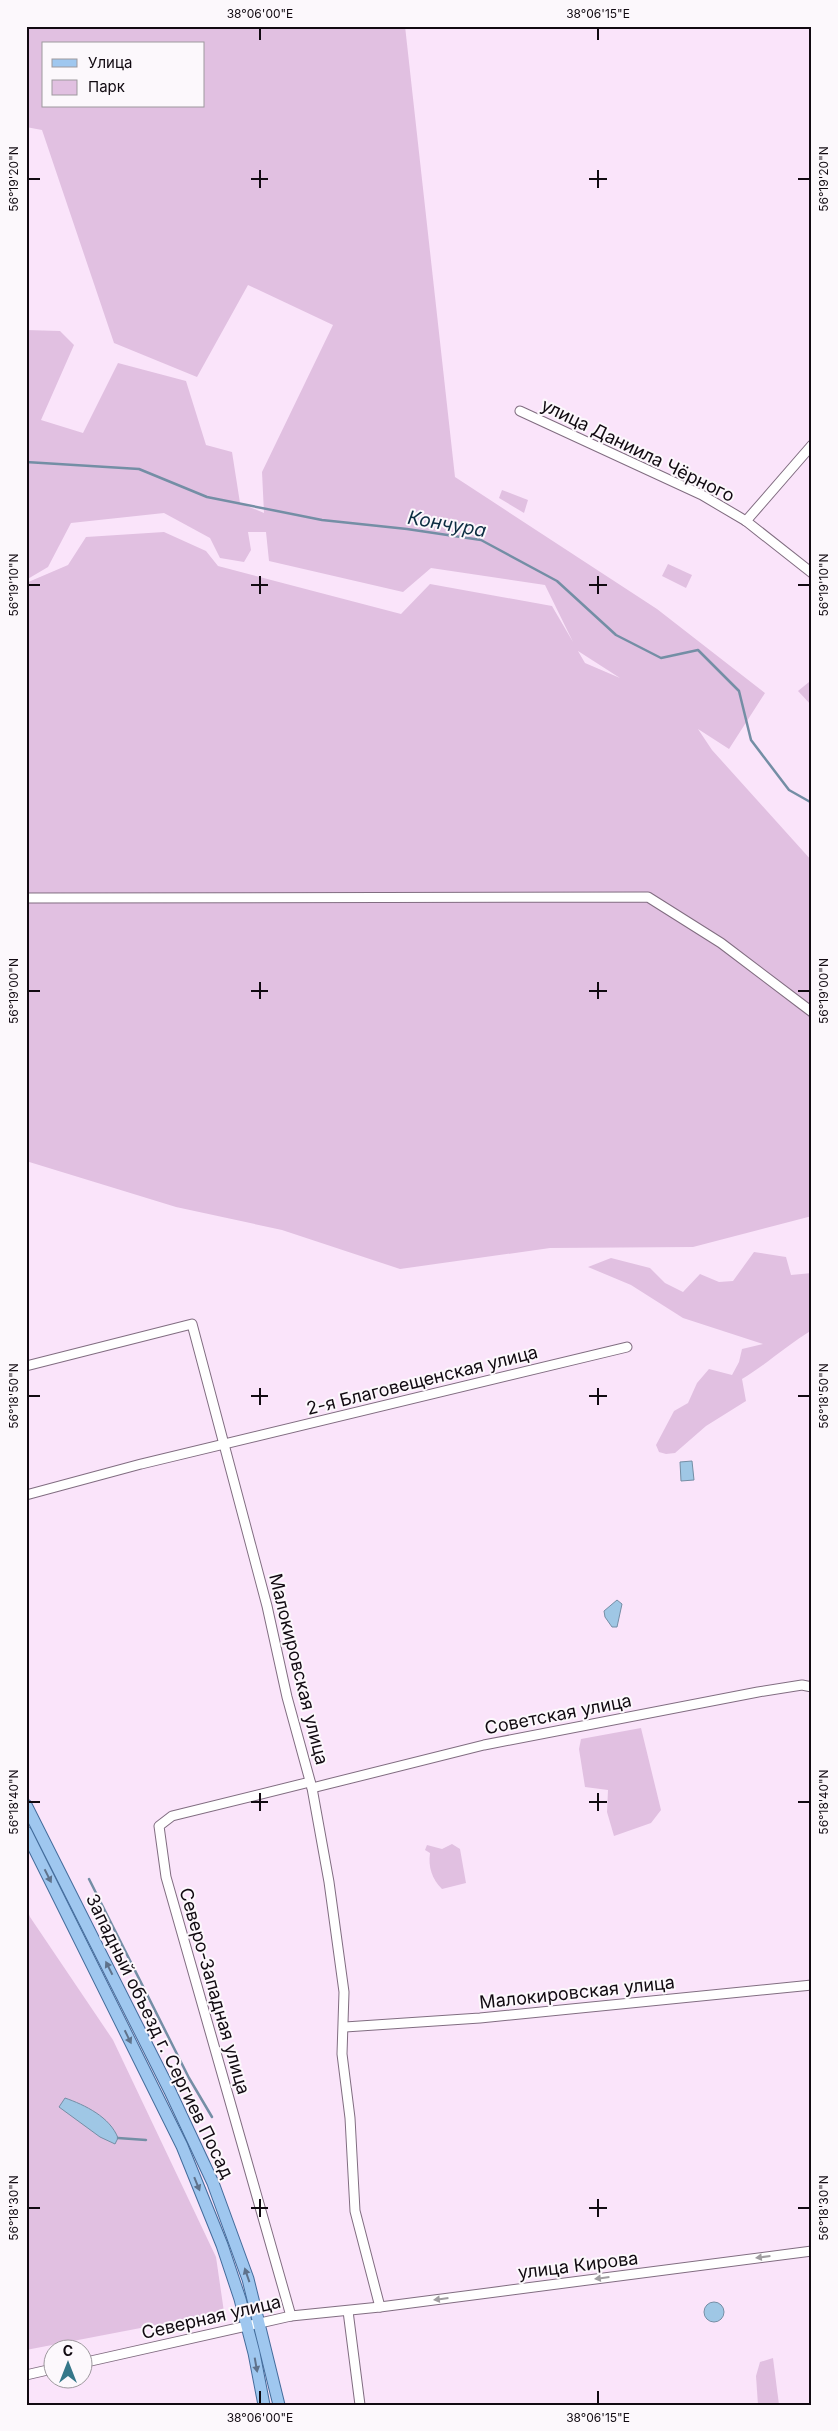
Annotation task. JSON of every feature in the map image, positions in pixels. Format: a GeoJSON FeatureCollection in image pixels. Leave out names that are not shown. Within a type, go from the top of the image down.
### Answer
{"type":"FeatureCollection","features":[{"type":"Feature","properties":{"kind":"main road","name":"Западный объезд г. Сергиев Посад"},"geometry":{"type":"LineString","coordinates":[[26,1804],[170,2091],[213,2183],[248,2280],[279,2405]]}},
{"type":"Feature","properties":{"kind":"main road","name":"Западный объезд г. Сергиев Посад"},"geometry":{"type":"LineString","coordinates":[[26,1832],[182,2146],[222,2245],[240,2299],[254,2353],[264,2405]]}},
{"type":"Feature","properties":{"kind":"street","name":"улица Даниила Чёрного"},"geometry":{"type":"LineString","coordinates":[[520,411],[664,476],[746,521],[812,573]]}},
{"type":"Feature","properties":{"kind":"street"},"geometry":{"type":"LineString","coordinates":[[746,521],[812,445]]}},
{"type":"Feature","properties":{"kind":"street"},"geometry":{"type":"LineString","coordinates":[[26,898],[648,897],[721,943],[812,1012]]}},
{"type":"Feature","properties":{"kind":"street","name":"Малокировская улица"},"geometry":{"type":"LineString","coordinates":[[26,1366],[192,1324],[311,1785],[329,1882],[344,1992],[342,2054],[350,2118],[355,2210],[380,2307]]}},
{"type":"Feature","properties":{"kind":"street","name":"2-я Благовещенская улица"},"geometry":{"type":"LineString","coordinates":[[26,1495],[141,1464],[224,1446],[627,1347]]}},
{"type":"Feature","properties":{"kind":"street","name":"Советская улица"},"geometry":{"type":"LineString","coordinates":[[311,1785],[484,1745],[758,1692],[802,1685],[812,1687]]}},
{"type":"Feature","properties":{"kind":"street","name":"Северо-Западная улица"},"geometry":{"type":"LineString","coordinates":[[291,2316],[166,1877],[159,1826],[172,1816],[311,1785]]}},
{"type":"Feature","properties":{"kind":"street","name":"Малокировская улица"},"geometry":{"type":"LineString","coordinates":[[344,2027],[480,2018],[812,1985]]}},
{"type":"Feature","properties":{"kind":"street","name":"улица Кирова"},"geometry":{"type":"LineString","coordinates":[[348,2311],[812,2250]]}},
{"type":"Feature","properties":{"kind":"street"},"geometry":{"type":"LineString","coordinates":[[348,2311],[360,2405]]}},
{"type":"Feature","properties":{"kind":"street","name":"Северная улица"},"geometry":{"type":"LineString","coordinates":[[92,2361],[259,2322],[291,2316],[348,2311]]}},
{"type":"Feature","properties":{"kind":"street"},"geometry":{"type":"LineString","coordinates":[[26,2375],[42,2372]]}},
{"type":"Feature","properties":{"kind":"green space"},"geometry":{"type":"Polygon","coordinates":[[[26,26],[405,26],[455,477],[657,609],[765,693],[729,749],[698,729],[712,750],[812,861],[812,1216],[693,1247],[550,1248],[400,1269],[282,1230],[176,1207],[26,1161],[26,583],[68,565],[86,537],[164,532],[206,551],[218,566],[401,614],[430,584],[552,606],[573,642],[545,585],[431,568],[403,592],[269,561],[266,532],[248,532],[251,550],[244,562],[220,558],[210,538],[164,513],[71,523],[48,567],[26,580],[26,330],[60,331],[74,345],[41,420],[83,433],[118,363],[186,381],[206,445],[232,452],[240,503],[264,513],[262,472],[333,325],[248,285],[197,377],[114,343],[42,130],[26,127],[26,26]],[[578,651],[585,663],[620,678],[578,651]]]}},
{"type":"Feature","properties":{"kind":"green space"},"geometry":{"type":"Polygon","coordinates":[[[502,490],[528,500],[524,513],[499,498],[502,490]]]}},
{"type":"Feature","properties":{"kind":"green space"},"geometry":{"type":"Polygon","coordinates":[[[668,564],[692,575],[686,588],[662,576],[668,564]]]}},
{"type":"Feature","properties":{"kind":"green space"},"geometry":{"type":"Polygon","coordinates":[[[809,682],[812,685],[812,706],[798,691],[809,682]]]}},
{"type":"Feature","properties":{"kind":"green space"},"geometry":{"type":"Polygon","coordinates":[[[754,1252],[786,1257],[791,1275],[812,1273],[812,1330],[742,1379],[746,1401],[706,1426],[675,1453],[666,1454],[659,1452],[656,1445],[674,1411],[688,1403],[697,1383],[709,1369],[732,1375],[739,1362],[742,1349],[763,1344],[683,1318],[631,1285],[588,1267],[611,1258],[650,1268],[665,1283],[683,1292],[700,1274],[719,1282],[733,1281],[754,1252]]]}},
{"type":"Feature","properties":{"kind":"green space"},"geometry":{"type":"Polygon","coordinates":[[[641,1728],[661,1810],[651,1823],[614,1836],[607,1812],[608,1790],[585,1787],[579,1749],[581,1739],[641,1728]]]}},
{"type":"Feature","properties":{"kind":"green space"},"geometry":{"type":"Polygon","coordinates":[[[452,1844],[460,1849],[466,1883],[442,1889],[432,1872],[430,1853],[425,1850],[427,1845],[442,1849],[452,1844]]]}},
{"type":"Feature","properties":{"kind":"green space"},"geometry":{"type":"Polygon","coordinates":[[[26,1907],[30,1917],[113,2040],[216,2257],[224,2312],[89,2338],[42,2338],[42,2347],[26,2350],[26,1907]]]}},
{"type":"Feature","properties":{"kind":"green space"},"geometry":{"type":"Polygon","coordinates":[[[773,2358],[779,2405],[758,2405],[756,2376],[760,2362],[773,2358]]]}},
{"type":"Feature","properties":{"kind":"water"},"geometry":{"type":"Polygon","coordinates":[[[692,1461],[694,1480],[681,1481],[680,1462],[692,1461]]]}},
{"type":"Feature","properties":{"kind":"water"},"geometry":{"type":"Polygon","coordinates":[[[617,1600],[622,1604],[617,1627],[612,1627],[605,1617],[604,1611],[617,1600]]]}},
{"type":"Feature","properties":{"kind":"water"},"geometry":{"type":"Polygon","coordinates":[[[65,2098],[81,2104],[103,2118],[118,2138],[115,2144],[100,2137],[59,2107],[65,2098]]]}},
{"type":"Feature","properties":{"kind":"water"},"geometry":{"type":"Polygon","coordinates":[[[714,2302],[721,2305],[724,2312],[721,2319],[714,2322],[707,2319],[704,2312],[707,2305],[714,2302]]]}},
{"type":"Feature","properties":{"kind":"waterway","name":"Кончура"},"geometry":{"type":"LineString","coordinates":[[26,462],[139,469],[207,497],[322,520],[407,529],[481,540],[557,581],[616,635],[661,658],[698,650],[739,691],[751,740],[789,790],[812,803]]}},
{"type":"Feature","properties":{"kind":"waterway"},"geometry":{"type":"LineString","coordinates":[[89,1879],[189,2078],[212,2117]]}},
{"type":"Feature","properties":{"kind":"waterway"},"geometry":{"type":"LineString","coordinates":[[118,2138],[146,2140]]}}]}
